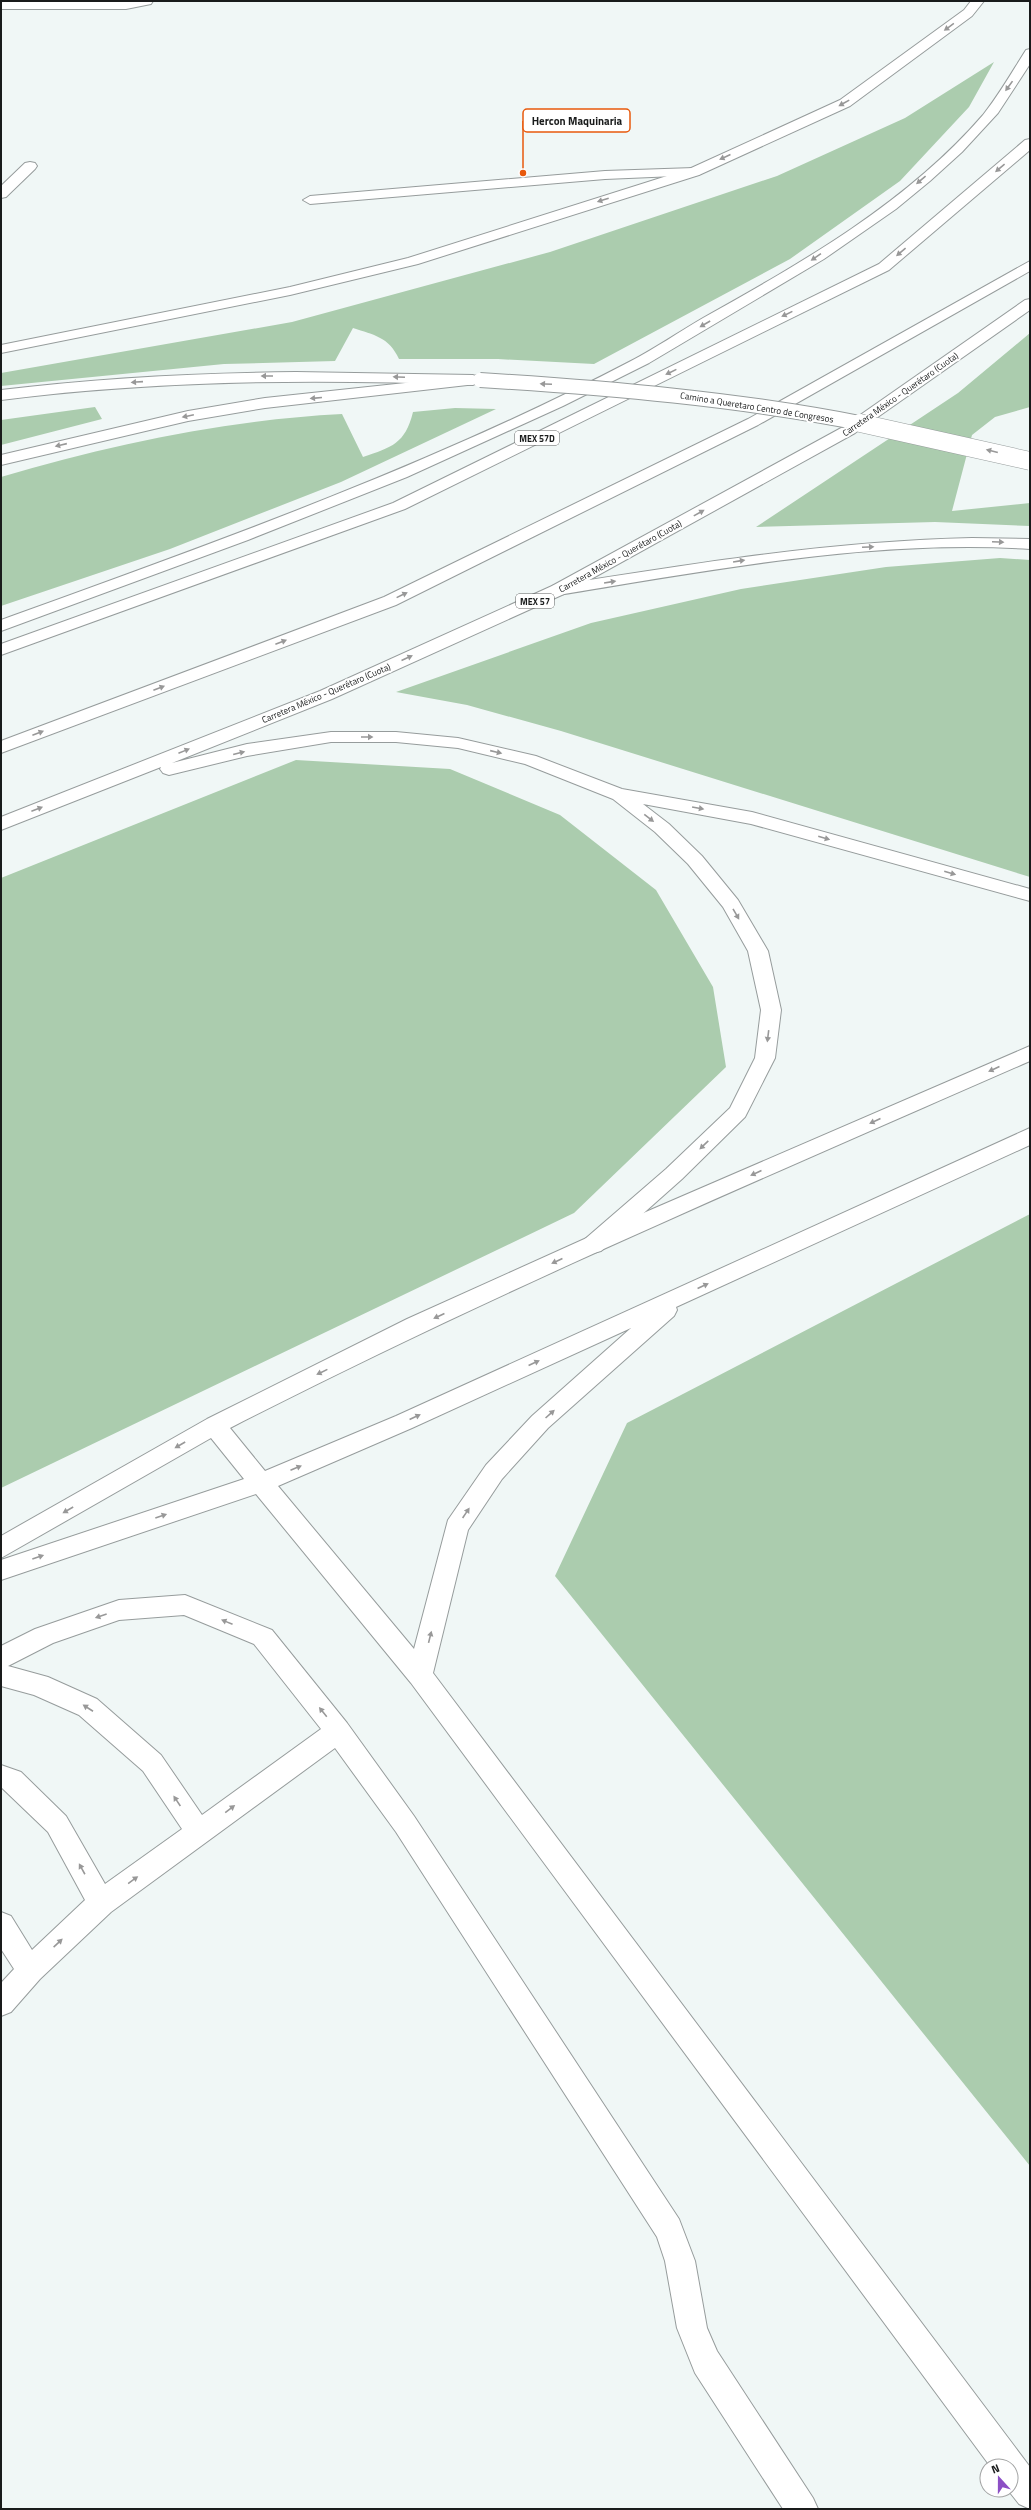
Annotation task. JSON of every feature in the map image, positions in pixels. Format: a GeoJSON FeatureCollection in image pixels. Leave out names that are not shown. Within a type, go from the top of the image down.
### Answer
{"type":"FeatureCollection","features":[{"type":"Feature","properties":{"kind":"main road"},"geometry":{"type":"LineString","coordinates":[[1,5],[126,5],[147,1]]}},
{"type":"Feature","properties":{"kind":"main road"},"geometry":{"type":"LineString","coordinates":[[1,349],[290,291],[413,261],[694,172],[845,103],[968,13],[978,1]]}},
{"type":"Feature","properties":{"kind":"main road"},"geometry":{"type":"LineString","coordinates":[[1,626],[218,547],[350,494],[464,444],[635,364],[773,286],[894,203],[946,159],[987,117],[1030,53]]}},
{"type":"Feature","properties":{"kind":"main road","name":"MEX 57D"},"geometry":{"type":"LineString","coordinates":[[1,650],[399,506],[884,267],[1030,143]]}},
{"type":"Feature","properties":{"kind":"main road"},"geometry":{"type":"LineString","coordinates":[[1,194],[30,166]]}},
{"type":"Feature","properties":{"kind":"main road"},"geometry":{"type":"LineString","coordinates":[[310,200],[605,175],[694,172]]}},
{"type":"Feature","properties":{"kind":"main road"},"geometry":{"type":"LineString","coordinates":[[1,747],[390,601],[753,422],[1030,265]]}},
{"type":"Feature","properties":{"kind":"main road","name":"Carretera México - Querétaro (Cuota)"},"geometry":{"type":"LineString","coordinates":[[1,824],[326,695],[558,590],[849,430],[1030,303]]}},
{"type":"Feature","properties":{"kind":"main road"},"geometry":{"type":"LineString","coordinates":[[1,395],[75,387],[243,376],[348,375],[480,380]]}},
{"type":"Feature","properties":{"kind":"main road"},"geometry":{"type":"LineString","coordinates":[[1,460],[188,416],[265,403],[355,395],[480,380]]}},
{"type":"Feature","properties":{"kind":"main road","name":"Camino a Queretaro Centro de Congresos"},"geometry":{"type":"LineString","coordinates":[[480,380],[671,394],[790,410],[905,432],[1030,461]]}},
{"type":"Feature","properties":{"kind":"main road"},"geometry":{"type":"LineString","coordinates":[[558,590],[760,557],[844,549],[992,541],[1030,544]]}},
{"type":"Feature","properties":{"kind":"main road"},"geometry":{"type":"LineString","coordinates":[[92,788],[247,750],[331,737],[396,737],[458,743],[530,760],[568,772],[618,794],[752,818],[1030,895]]}},
{"type":"Feature","properties":{"kind":"main road"},"geometry":{"type":"LineString","coordinates":[[593,1245],[674,1174],[738,1112],[765,1058],[771,1010],[758,951],[731,904],[696,860],[662,828],[618,794]]}},
{"type":"Feature","properties":{"kind":"main road"},"geometry":{"type":"LineString","coordinates":[[1,1548],[214,1426],[391,1338],[593,1245],[1030,1053]]}},
{"type":"Feature","properties":{"kind":"main road"},"geometry":{"type":"LineString","coordinates":[[1,1570],[260,1483],[404,1422],[1030,1136]]}},
{"type":"Feature","properties":{"kind":"main road"},"geometry":{"type":"LineString","coordinates":[[420,1675],[457,1527],[494,1472],[540,1422],[682,1296]]}},
{"type":"Feature","properties":{"kind":"main road"},"geometry":{"type":"LineString","coordinates":[[214,1426],[420,1675],[1003,2458]]}},
{"type":"Feature","properties":{"kind":"main road"},"geometry":{"type":"LineString","coordinates":[[1,1658],[44,1636],[119,1610],[185,1605],[263,1637],[338,1731],[409,1831],[669,2229],[680,2261],[692,2328],[706,2362],[802,2509]]}},
{"type":"Feature","properties":{"kind":"main road"},"geometry":{"type":"LineString","coordinates":[[1,1675],[39,1685],[88,1707],[152,1763],[199,1833]]}},
{"type":"Feature","properties":{"kind":"main road"},"geometry":{"type":"LineString","coordinates":[[1,2003],[30,1970],[101,1903],[199,1833],[280,1771],[338,1731]]}},
{"type":"Feature","properties":{"kind":"main road"},"geometry":{"type":"LineString","coordinates":[[1,1776],[12,1780],[57,1824],[101,1903]]}},
{"type":"Feature","properties":{"kind":"main road"},"geometry":{"type":"LineString","coordinates":[[1,1925],[30,1970]]}},
{"type":"Feature","properties":{"kind":"main road"},"geometry":{"type":"LineString","coordinates":[[1019,2479],[1030,2493]]}},
{"type":"Feature","properties":{"kind":"green space"},"geometry":{"type":"Polygon","coordinates":[[[994,62],[969,107],[900,181],[790,259],[594,364],[498,359],[399,359],[386,341],[353,328],[335,361],[224,364],[1,386],[1,373],[292,322],[550,252],[777,176],[905,118],[994,62]]]}},
{"type":"Feature","properties":{"kind":"green space"},"geometry":{"type":"Polygon","coordinates":[[[1030,333],[1030,407],[995,417],[972,435],[952,511],[1030,503],[1030,526],[935,522],[756,527],[958,393],[1030,333]]]}},
{"type":"Feature","properties":{"kind":"green space"},"geometry":{"type":"Polygon","coordinates":[[[95,407],[102,419],[1,445],[1,420],[95,407]]]}},
{"type":"Feature","properties":{"kind":"green space"},"geometry":{"type":"Polygon","coordinates":[[[455,408],[496,409],[341,482],[170,549],[1,606],[1,477],[85,454],[170,435],[255,422],[342,414],[363,457],[396,443],[406,431],[413,412],[455,408]]]}},
{"type":"Feature","properties":{"kind":"green space"},"geometry":{"type":"Polygon","coordinates":[[[1000,558],[1030,560],[1030,877],[561,731],[467,705],[396,692],[591,623],[741,589],[886,567],[1000,558]]]}},
{"type":"Feature","properties":{"kind":"green space"},"geometry":{"type":"Polygon","coordinates":[[[296,760],[450,769],[560,815],[656,890],[713,987],[726,1067],[574,1213],[1,1488],[1,878],[296,760]]]}},
{"type":"Feature","properties":{"kind":"green space"},"geometry":{"type":"Polygon","coordinates":[[[1030,1214],[1030,2166],[555,1576],[627,1423],[1030,1214]]]}},
{"type":"Feature","properties":{"kind":"place","name":"Hercon Maquinaria"},"geometry":{"type":"Point","coordinates":[523,173]}}]}
